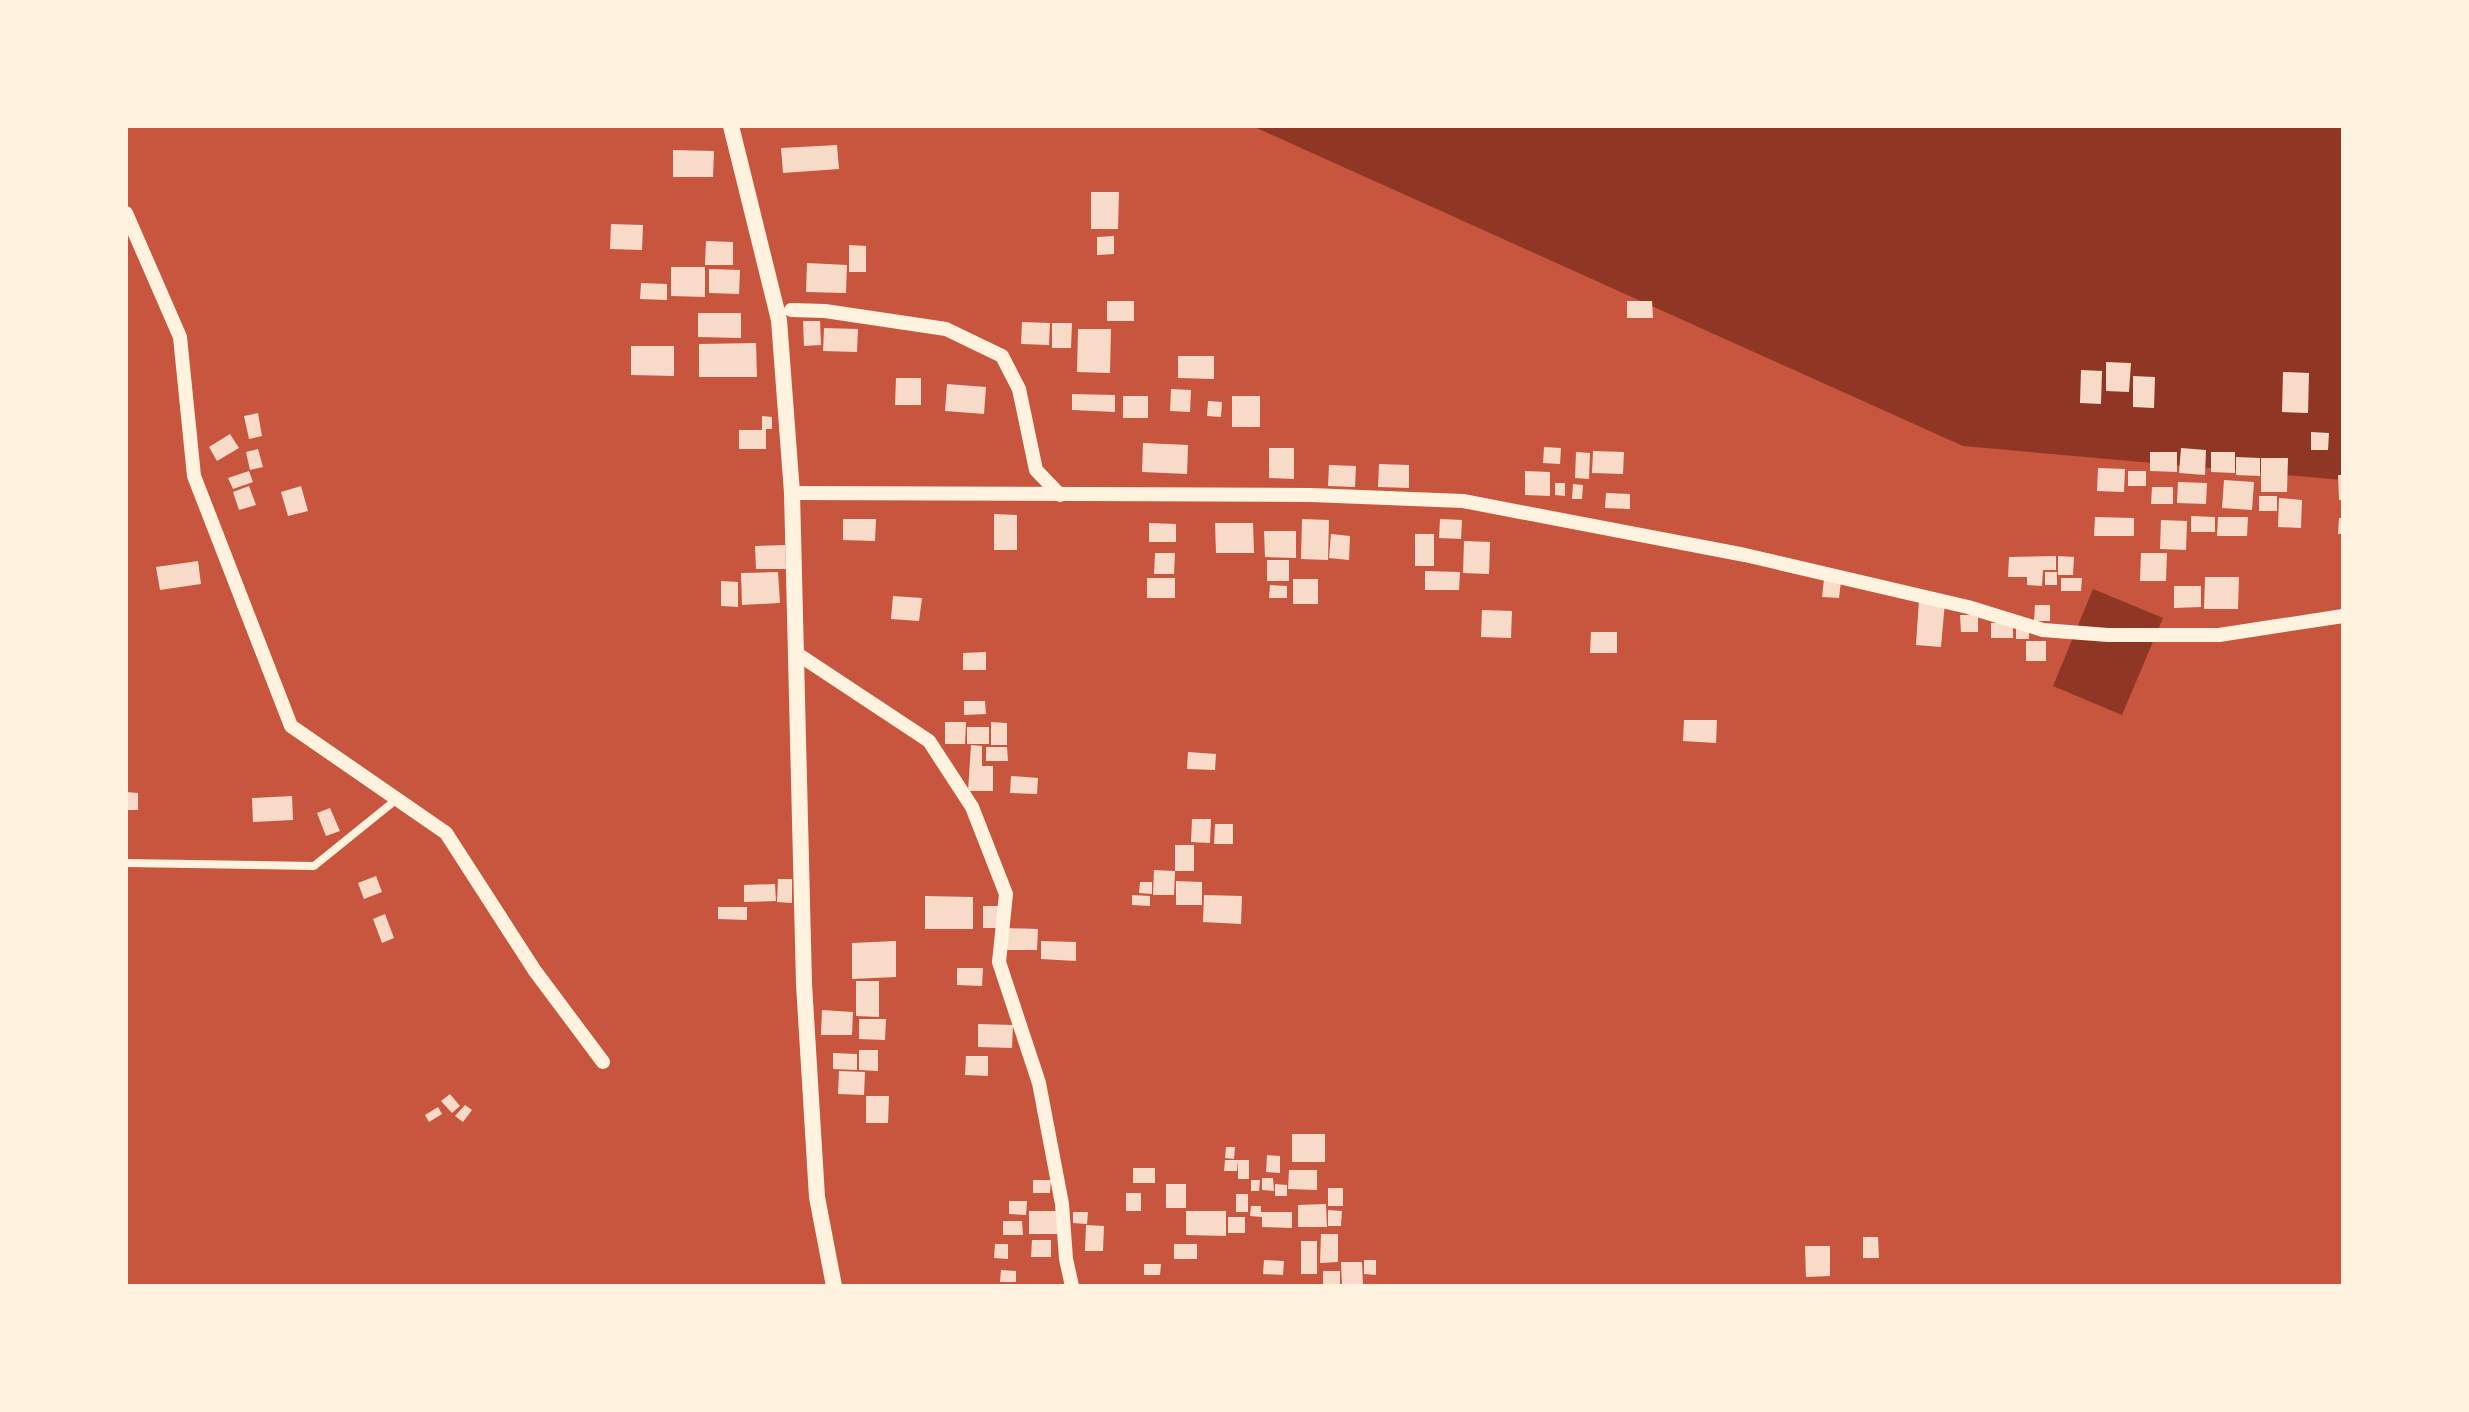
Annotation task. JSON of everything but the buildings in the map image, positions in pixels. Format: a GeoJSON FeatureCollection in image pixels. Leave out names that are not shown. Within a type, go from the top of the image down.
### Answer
{"type":"FeatureCollection","features":[{"type":"Feature","properties":{"kind":"main road"},"geometry":{"type":"LineString","coordinates":[[731,126],[779,320],[792,493],[804,984],[817,1197],[834,1286]]}},
{"type":"Feature","properties":{"kind":"street"},"geometry":{"type":"LineString","coordinates":[[126,213],[180,337],[194,476],[291,726],[446,833],[535,971],[603,1062]]}},
{"type":"Feature","properties":{"kind":"street"},"geometry":{"type":"LineString","coordinates":[[791,310],[946,329],[1002,356],[1019,389],[1036,470],[1060,495]]}},
{"type":"Feature","properties":{"kind":"street"},"geometry":{"type":"LineString","coordinates":[[792,493],[1311,495],[1463,501],[1745,555],[1968,607],[2043,630],[2108,635],[2219,635],[2343,616]]}},
{"type":"Feature","properties":{"kind":"street"},"geometry":{"type":"LineString","coordinates":[[796,653],[929,741],[972,807],[1006,894],[999,962],[1039,1083],[1062,1204],[1066,1259],[1072,1286]]}},
{"type":"Feature","properties":{"kind":"street"},"geometry":{"type":"LineString","coordinates":[[126,863],[314,866],[397,799]]}},
{"type":"Feature","properties":{"kind":"shaded area"},"geometry":{"type":"Polygon","coordinates":[[[1252,126],[2343,126],[2343,480],[1963,446],[1252,126]]]}},
{"type":"Feature","properties":{"kind":"shaded area"},"geometry":{"type":"Polygon","coordinates":[[[2093,589],[2163,618],[2122,715],[2053,686],[2093,589]]]}}]}
